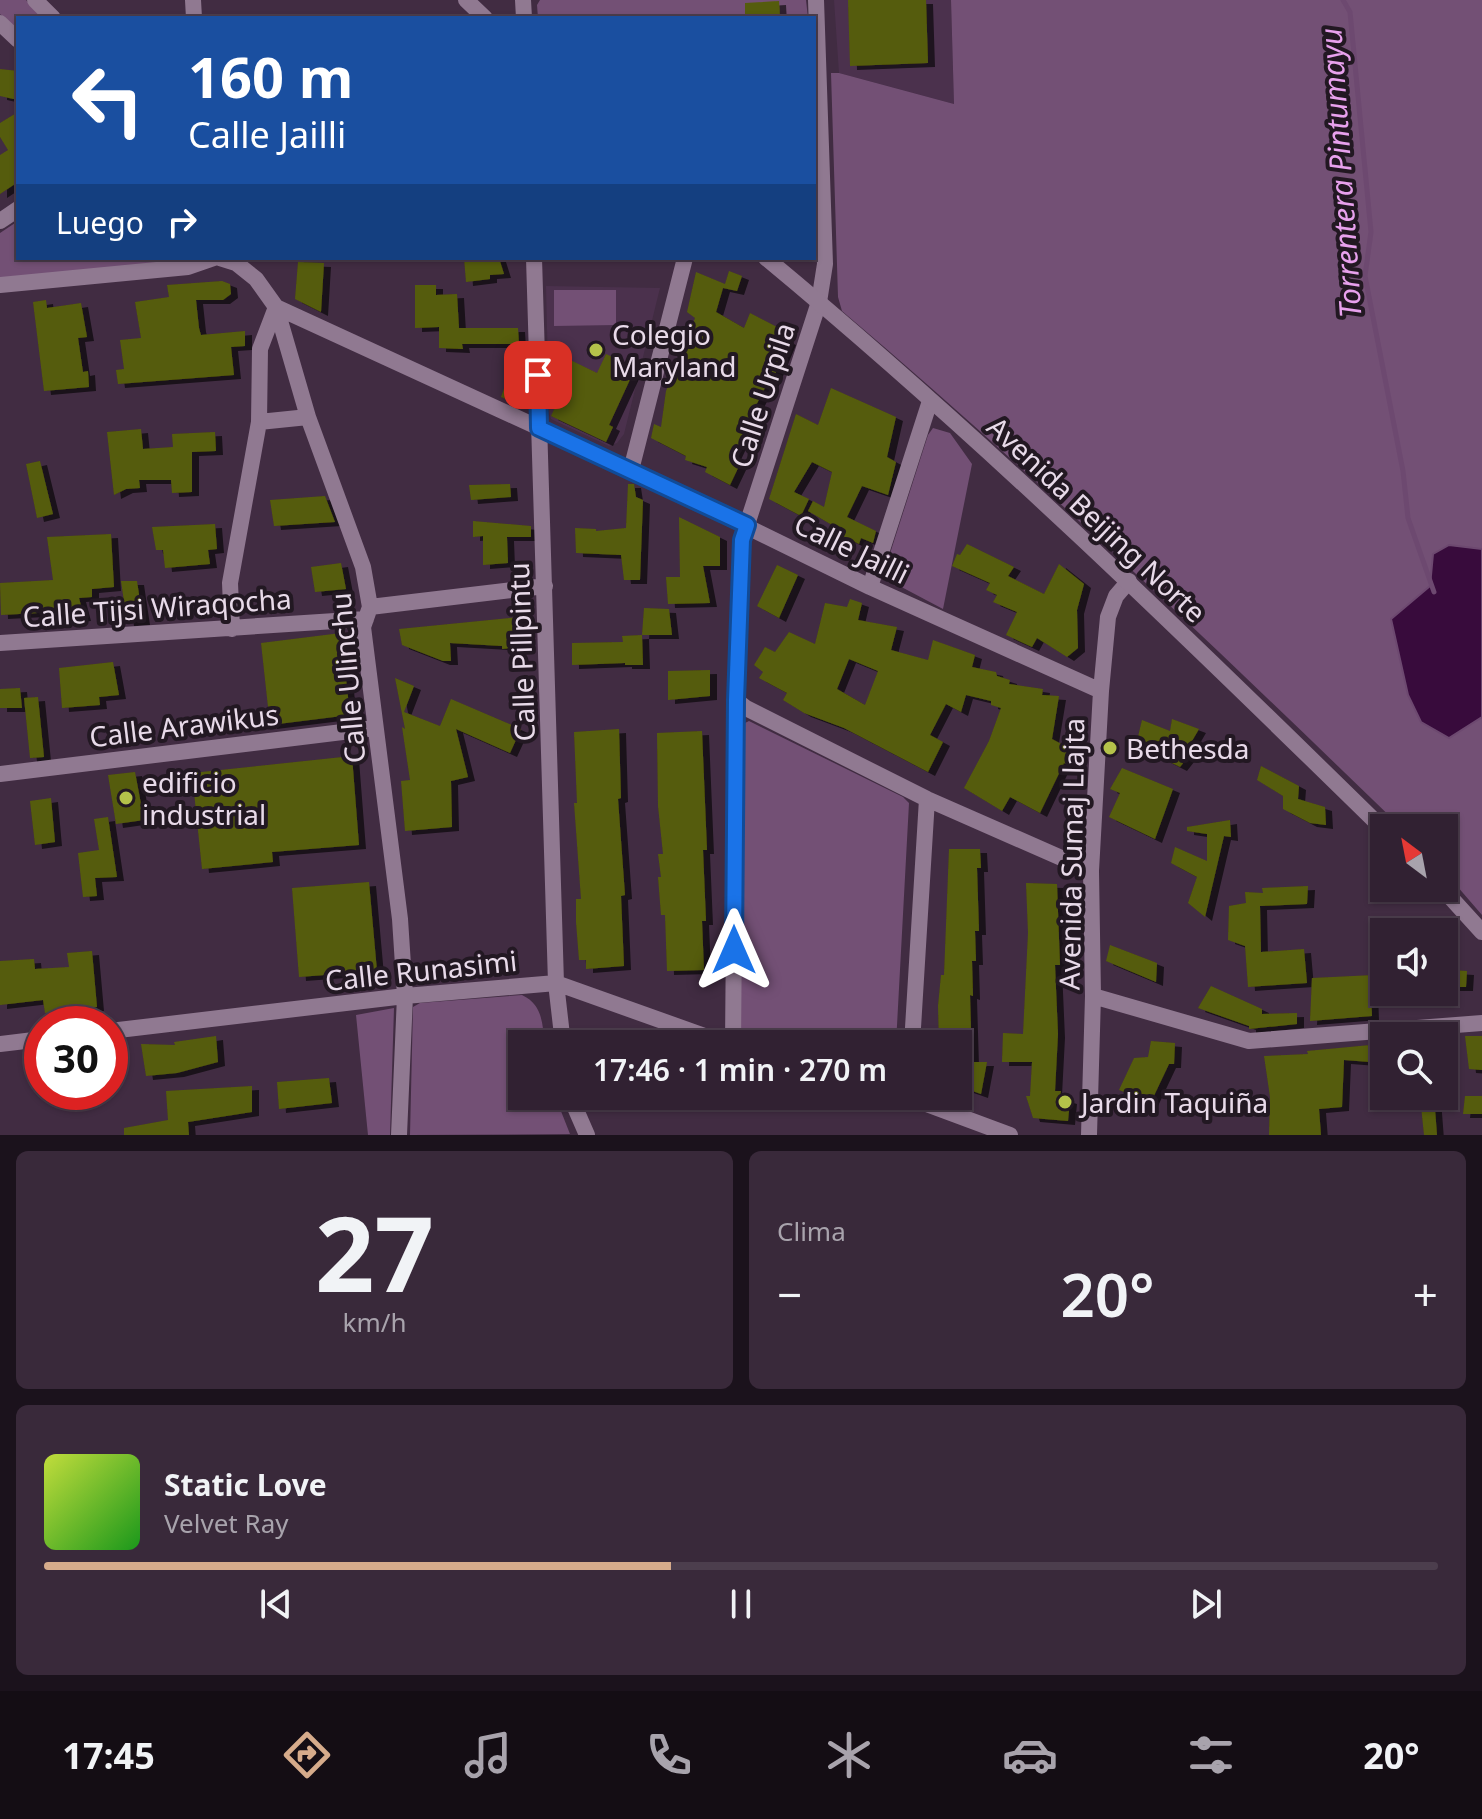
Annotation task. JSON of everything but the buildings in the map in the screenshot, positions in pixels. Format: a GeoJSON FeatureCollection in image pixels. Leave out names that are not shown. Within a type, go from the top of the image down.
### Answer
{"type":"FeatureCollection","features":[{"type":"Feature","properties":{"kind":"street"},"geometry":{"type":"LineString","coordinates":[[35,0],[51,16]]}},
{"type":"Feature","properties":{"kind":"street"},"geometry":{"type":"LineString","coordinates":[[466,0],[483,16]]}},
{"type":"Feature","properties":{"kind":"street","name":"Calle Urpila"},"geometry":{"type":"LineString","coordinates":[[730,1030],[742,540],[819,302],[825,264],[816,0]]}},
{"type":"Feature","properties":{"kind":"street"},"geometry":{"type":"LineString","coordinates":[[0,23],[16,38]]}},
{"type":"Feature","properties":{"kind":"street"},"geometry":{"type":"LineString","coordinates":[[0,285],[188,267],[211,260]]}},
{"type":"Feature","properties":{"kind":"street","name":"Calle Ulinchu"},"geometry":{"type":"LineString","coordinates":[[225,260],[236,263],[256,279],[276,307],[308,417],[363,567],[368,613],[363,627],[395,877],[405,996],[399,1135]]}},
{"type":"Feature","properties":{"kind":"street","name":"Calle Pillpintu"},"geometry":{"type":"LineString","coordinates":[[534,260],[556,983],[561,1030]]}},
{"type":"Feature","properties":{"kind":"street"},"geometry":{"type":"LineString","coordinates":[[631,470],[684,260]]}},
{"type":"Feature","properties":{"kind":"street","name":"Avenida Beijing Norte"},"geometry":{"type":"LineString","coordinates":[[768,260],[1129,581],[1370,816]]}},
{"type":"Feature","properties":{"kind":"street"},"geometry":{"type":"LineString","coordinates":[[232,629],[230,583],[259,422],[260,349],[276,307]]}},
{"type":"Feature","properties":{"kind":"street","name":"Calle Jailli"},"geometry":{"type":"LineString","coordinates":[[276,307],[631,470],[870,587],[1101,691]]}},
{"type":"Feature","properties":{"kind":"street"},"geometry":{"type":"LineString","coordinates":[[870,587],[930,401]]}},
{"type":"Feature","properties":{"kind":"street"},"geometry":{"type":"LineString","coordinates":[[259,422],[308,417]]}},
{"type":"Feature","properties":{"kind":"street","name":"Avenida Sumaj Llajta"},"geometry":{"type":"LineString","coordinates":[[1089,1135],[1093,996],[1091,871],[1101,691],[1108,617],[1116,596],[1129,581]]}},
{"type":"Feature","properties":{"kind":"street","name":"Calle Tijsi Wiraqocha"},"geometry":{"type":"LineString","coordinates":[[0,643],[232,629],[368,613],[545,586]]}},
{"type":"Feature","properties":{"kind":"street"},"geometry":{"type":"LineString","coordinates":[[736,700],[746,708],[927,799],[1091,871]]}},
{"type":"Feature","properties":{"kind":"street","name":"Calle Arawikus"},"geometry":{"type":"LineString","coordinates":[[0,774],[375,728]]}},
{"type":"Feature","properties":{"kind":"street"},"geometry":{"type":"LineString","coordinates":[[913,1030],[927,799]]}},
{"type":"Feature","properties":{"kind":"street"},"geometry":{"type":"LineString","coordinates":[[1455,902],[1482,932]]}},
{"type":"Feature","properties":{"kind":"street","name":"Calle Runasimi"},"geometry":{"type":"LineString","coordinates":[[128,1029],[405,996],[556,983],[690,1030]]}},
{"type":"Feature","properties":{"kind":"street"},"geometry":{"type":"LineString","coordinates":[[1093,996],[1249,1041],[1482,1023]]}},
{"type":"Feature","properties":{"kind":"street"},"geometry":{"type":"LineString","coordinates":[[0,1044],[24,1041]]}},
{"type":"Feature","properties":{"kind":"street"},"geometry":{"type":"LineString","coordinates":[[576,1110],[587,1135]]}},
{"type":"Feature","properties":{"kind":"street"},"geometry":{"type":"LineString","coordinates":[[945,1110],[1010,1135]]}},
{"type":"Feature","properties":{"kind":"shaded area"},"geometry":{"type":"Polygon","coordinates":[[[0,0],[26,0],[42,16],[16,16],[16,30],[0,14],[0,0]]]}},
{"type":"Feature","properties":{"kind":"shaded area"},"geometry":{"type":"Polygon","coordinates":[[[540,0],[806,0],[808,16],[538,16],[540,0]]]}},
{"type":"Feature","properties":{"kind":"shaded area"},"geometry":{"type":"Polygon","coordinates":[[[834,0],[951,0],[954,104],[839,73],[834,0]]]}},
{"type":"Feature","properties":{"kind":"shaded area"},"geometry":{"type":"Polygon","coordinates":[[[951,0],[1482,0],[1482,915],[1458,887],[1458,814],[1387,814],[1056,500],[842,311],[838,297],[831,73],[954,104],[951,0]]]}},
{"type":"Feature","properties":{"kind":"shaded area"},"geometry":{"type":"Polygon","coordinates":[[[16,222],[16,260],[191,260],[0,279],[0,233],[16,222]]]}},
{"type":"Feature","properties":{"kind":"shaded area","name":"Colegio Maryland"},"geometry":{"type":"Polygon","coordinates":[[[546,286],[660,288],[624,434],[617,443],[609,446],[551,419],[546,286]]]}},
{"type":"Feature","properties":{"kind":"shaded area"},"geometry":{"type":"Polygon","coordinates":[[[554,290],[616,290],[616,325],[554,326],[554,290]]]}},
{"type":"Feature","properties":{"kind":"shaded area"},"geometry":{"type":"Polygon","coordinates":[[[933,428],[950,433],[972,464],[943,609],[892,582],[886,566],[928,435],[933,428]]]}},
{"type":"Feature","properties":{"kind":"shaded area"},"geometry":{"type":"Polygon","coordinates":[[[1449,545],[1482,549],[1482,717],[1449,738],[1421,722],[1408,695],[1391,619],[1430,586],[1433,554],[1449,545]]]}},
{"type":"Feature","properties":{"kind":"shaded area"},"geometry":{"type":"Polygon","coordinates":[[[749,721],[903,797],[909,803],[897,1030],[738,1030],[743,724],[749,721]]]}},
{"type":"Feature","properties":{"kind":"shaded area"},"geometry":{"type":"Polygon","coordinates":[[[522,995],[529,999],[538,1009],[543,1030],[508,1030],[508,1110],[561,1110],[570,1134],[410,1135],[413,1007],[420,1003],[522,995]]]}},
{"type":"Feature","properties":{"kind":"shaded area"},"geometry":{"type":"Polygon","coordinates":[[[394,1008],[390,1135],[368,1135],[356,1015],[394,1008]]]}},
{"type":"Feature","properties":{"kind":"waterway","name":"Torrentera Pintumayu"},"geometry":{"type":"LineString","coordinates":[[1343,0],[1350,12],[1371,232],[1365,276],[1403,471],[1408,518],[1434,592]]}},
{"type":"Feature","properties":{"kind":"place","name":"Colegio Maryland"},"geometry":{"type":"Point","coordinates":[596,350]}},
{"type":"Feature","properties":{"kind":"place","name":"Bethesda"},"geometry":{"type":"Point","coordinates":[1110,748]}},
{"type":"Feature","properties":{"kind":"place","name":"edificio industrial"},"geometry":{"type":"Point","coordinates":[126,798]}},
{"type":"Feature","properties":{"kind":"place","name":"Jardin Taquiña"},"geometry":{"type":"Point","coordinates":[1065,1102]}},
{"type":"Feature","properties":{"kind":"route"},"geometry":{"type":"LineString","coordinates":[[538,375],[539,428],[747,525],[742,540],[736,700],[734,950]]}}]}
